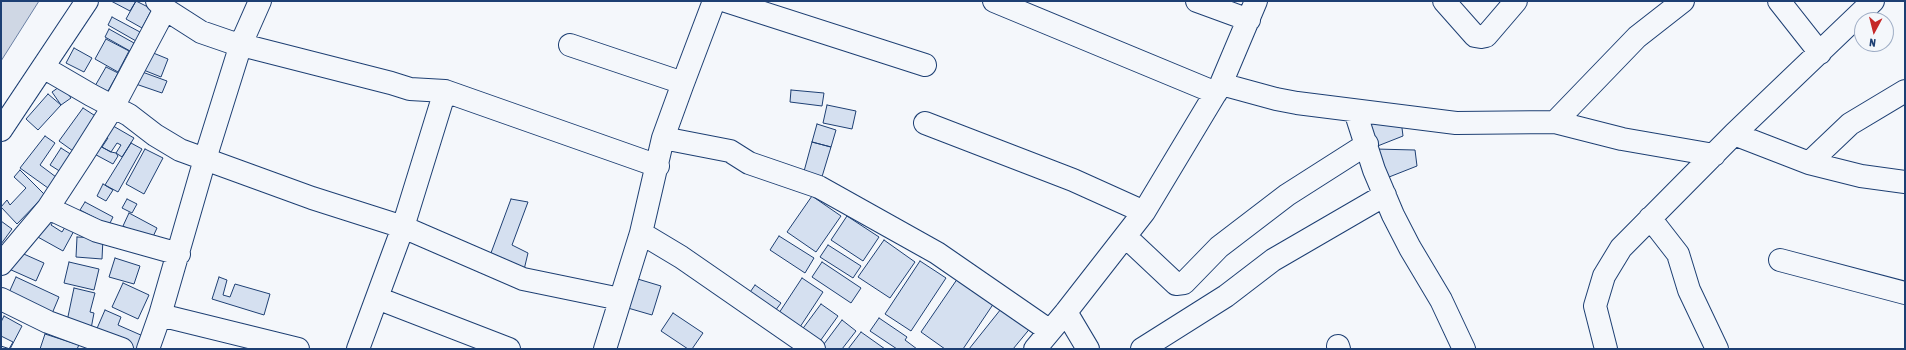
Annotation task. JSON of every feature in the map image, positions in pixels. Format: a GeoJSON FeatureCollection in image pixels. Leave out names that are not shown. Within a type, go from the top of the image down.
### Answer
{"type":"FeatureCollection","features":[{"type":"Feature","properties":{"kind":"street"},"geometry":{"type":"LineString","coordinates":[[1,130],[87,1]]}},
{"type":"Feature","properties":{"kind":"street"},"geometry":{"type":"LineString","coordinates":[[148,349],[179,254],[205,159],[241,44],[260,1]]}},
{"type":"Feature","properties":{"kind":"street"},"geometry":{"type":"LineString","coordinates":[[604,349],[641,233],[658,166],[663,138],[714,1]]}},
{"type":"Feature","properties":{"kind":"street"},"geometry":{"type":"LineString","coordinates":[[726,1],[925,65]]}},
{"type":"Feature","properties":{"kind":"street"},"geometry":{"type":"LineString","coordinates":[[994,1],[1219,88],[1276,99],[1456,124],[1555,122],[1622,139],[1714,155]]}},
{"type":"Feature","properties":{"kind":"street"},"geometry":{"type":"LineString","coordinates":[[1035,349],[1126,237],[1144,212],[1219,88],[1252,10],[1197,1]]}},
{"type":"Feature","properties":{"kind":"street"},"geometry":{"type":"LineString","coordinates":[[1444,1],[1475,36],[1481,37],[1486,36],[1516,1]]}},
{"type":"Feature","properties":{"kind":"street"},"geometry":{"type":"LineString","coordinates":[[1555,122],[1637,37],[1683,1]]}},
{"type":"Feature","properties":{"kind":"street"},"geometry":{"type":"LineString","coordinates":[[1779,1],[1820,53]]}},
{"type":"Feature","properties":{"kind":"street"},"geometry":{"type":"LineString","coordinates":[[1606,349],[1595,306],[1604,276],[1621,248],[1734,134],[1873,1]]}},
{"type":"Feature","properties":{"kind":"street"},"geometry":{"type":"LineString","coordinates":[[1,264],[48,208],[113,107],[161,5],[201,32],[410,89],[445,91],[658,166]]}},
{"type":"Feature","properties":{"kind":"street"},"geometry":{"type":"LineString","coordinates":[[570,45],[683,84]]}},
{"type":"Feature","properties":{"kind":"street"},"geometry":{"type":"LineString","coordinates":[[43,67],[129,115],[155,135],[180,150],[312,198],[403,227],[523,279],[620,299]]}},
{"type":"Feature","properties":{"kind":"street"},"geometry":{"type":"LineString","coordinates":[[358,349],[403,227],[445,91]]}},
{"type":"Feature","properties":{"kind":"street"},"geometry":{"type":"LineString","coordinates":[[1809,163],[1850,124],[1905,91]]}},
{"type":"Feature","properties":{"kind":"street"},"geometry":{"type":"LineString","coordinates":[[1355,111],[1367,144],[1374,170],[1385,195],[1410,248],[1441,300],[1464,349]]}},
{"type":"Feature","properties":{"kind":"street"},"geometry":{"type":"LineString","coordinates":[[925,123],[1074,180],[1144,212]]}},
{"type":"Feature","properties":{"kind":"street"},"geometry":{"type":"LineString","coordinates":[[1734,134],[1809,163],[1861,176],[1905,182]]}},
{"type":"Feature","properties":{"kind":"street"},"geometry":{"type":"LineString","coordinates":[[663,138],[730,151],[749,162],[819,187],[937,253],[1050,331]]}},
{"type":"Feature","properties":{"kind":"street"},"geometry":{"type":"LineString","coordinates":[[1126,237],[1176,284],[1184,283],[1219,247],[1287,195],[1367,144]]}},
{"type":"Feature","properties":{"kind":"street"},"geometry":{"type":"LineString","coordinates":[[1142,349],[1226,296],[1273,260],[1385,195]]}},
{"type":"Feature","properties":{"kind":"street"},"geometry":{"type":"LineString","coordinates":[[48,208],[98,231],[179,254]]}},
{"type":"Feature","properties":{"kind":"street"},"geometry":{"type":"LineString","coordinates":[[1650,218],[1678,254],[1689,290],[1717,349]]}},
{"type":"Feature","properties":{"kind":"street"},"geometry":{"type":"LineString","coordinates":[[641,233],[687,261],[814,349]]}},
{"type":"Feature","properties":{"kind":"street"},"geometry":{"type":"LineString","coordinates":[[1780,260],[1905,293]]}},
{"type":"Feature","properties":{"kind":"street"},"geometry":{"type":"LineString","coordinates":[[377,298],[509,349]]}},
{"type":"Feature","properties":{"kind":"street"},"geometry":{"type":"LineString","coordinates":[[1,299],[48,322],[122,349]]}},
{"type":"Feature","properties":{"kind":"street"},"geometry":{"type":"LineString","coordinates":[[1066,312],[1088,349]]}},
{"type":"Feature","properties":{"kind":"street"},"geometry":{"type":"LineString","coordinates":[[160,315],[298,349]]}},
{"type":"Feature","properties":{"kind":"shaded area"},"geometry":{"type":"Polygon","coordinates":[[[1,1],[39,1],[1,61],[1,1]]]}},
{"type":"Feature","properties":{"kind":"building"},"geometry":{"type":"Polygon","coordinates":[[[111,1],[136,1],[130,11],[111,1]]]}},
{"type":"Feature","properties":{"kind":"building"},"geometry":{"type":"Polygon","coordinates":[[[136,1],[152,9],[142,28],[126,19],[136,1]]]}},
{"type":"Feature","properties":{"kind":"building"},"geometry":{"type":"Polygon","coordinates":[[[112,17],[140,32],[136,41],[108,25],[112,17]]]}},
{"type":"Feature","properties":{"kind":"building"},"geometry":{"type":"Polygon","coordinates":[[[109,29],[134,43],[130,51],[105,37],[109,29]]]}},
{"type":"Feature","properties":{"kind":"building"},"geometry":{"type":"Polygon","coordinates":[[[106,39],[129,51],[118,72],[95,59],[106,39]]]}},
{"type":"Feature","properties":{"kind":"building"},"geometry":{"type":"Polygon","coordinates":[[[74,48],[92,58],[84,72],[66,63],[74,48]]]}},
{"type":"Feature","properties":{"kind":"building"},"geometry":{"type":"Polygon","coordinates":[[[146,50],[168,59],[161,77],[141,69],[146,50]]]}},
{"type":"Feature","properties":{"kind":"building"},"geometry":{"type":"Polygon","coordinates":[[[106,67],[118,73],[103,100],[91,93],[106,67]]]}},
{"type":"Feature","properties":{"kind":"building"},"geometry":{"type":"Polygon","coordinates":[[[134,69],[167,81],[162,93],[130,82],[134,69]]]}},
{"type":"Feature","properties":{"kind":"building"},"geometry":{"type":"Polygon","coordinates":[[[62,85],[71,98],[61,105],[52,92],[62,85]]]}},
{"type":"Feature","properties":{"kind":"building"},"geometry":{"type":"Polygon","coordinates":[[[791,90],[824,93],[822,106],[790,102],[791,90]]]}},
{"type":"Feature","properties":{"kind":"building"},"geometry":{"type":"Polygon","coordinates":[[[48,94],[61,105],[38,130],[26,119],[48,94]]]}},
{"type":"Feature","properties":{"kind":"building"},"geometry":{"type":"Polygon","coordinates":[[[827,105],[856,111],[852,129],[823,123],[827,105]]]}},
{"type":"Feature","properties":{"kind":"building"},"geometry":{"type":"Polygon","coordinates":[[[83,108],[97,117],[73,151],[59,141],[83,108]]]}},
{"type":"Feature","properties":{"kind":"building"},"geometry":{"type":"Polygon","coordinates":[[[1361,119],[1401,120],[1403,136],[1370,149],[1361,119]]]}},
{"type":"Feature","properties":{"kind":"building"},"geometry":{"type":"Polygon","coordinates":[[[108,123],[134,138],[122,157],[116,153],[121,145],[117,143],[111,152],[102,147],[108,138],[101,134],[108,123]]]}},
{"type":"Feature","properties":{"kind":"building"},"geometry":{"type":"Polygon","coordinates":[[[817,124],[836,130],[831,147],[812,142],[817,124]]]}},
{"type":"Feature","properties":{"kind":"building"},"geometry":{"type":"Polygon","coordinates":[[[45,136],[55,143],[40,165],[56,177],[48,188],[20,168],[45,136]]]}},
{"type":"Feature","properties":{"kind":"building"},"geometry":{"type":"Polygon","coordinates":[[[92,142],[116,153],[118,156],[113,164],[87,150],[92,142]]]}},
{"type":"Feature","properties":{"kind":"building"},"geometry":{"type":"Polygon","coordinates":[[[812,142],[831,147],[821,180],[803,175],[812,142]]]}},
{"type":"Feature","properties":{"kind":"building"},"geometry":{"type":"Polygon","coordinates":[[[131,143],[142,149],[118,192],[105,185],[131,143]]]}},
{"type":"Feature","properties":{"kind":"building"},"geometry":{"type":"Polygon","coordinates":[[[61,148],[72,155],[61,172],[50,165],[61,148]]]}},
{"type":"Feature","properties":{"kind":"building"},"geometry":{"type":"Polygon","coordinates":[[[145,149],[163,158],[144,194],[126,184],[145,149]]]}},
{"type":"Feature","properties":{"kind":"building"},"geometry":{"type":"Polygon","coordinates":[[[1375,149],[1415,150],[1417,166],[1384,179],[1375,149]]]}},
{"type":"Feature","properties":{"kind":"building"},"geometry":{"type":"Polygon","coordinates":[[[20,170],[45,195],[17,224],[1,207],[7,200],[10,205],[26,188],[14,177],[20,170]]]}},
{"type":"Feature","properties":{"kind":"building"},"geometry":{"type":"Polygon","coordinates":[[[103,184],[113,190],[106,201],[97,196],[103,184]]]}},
{"type":"Feature","properties":{"kind":"building"},"geometry":{"type":"Polygon","coordinates":[[[812,196],[841,216],[816,252],[787,232],[812,196]]]}},
{"type":"Feature","properties":{"kind":"building"},"geometry":{"type":"Polygon","coordinates":[[[127,199],[137,204],[132,213],[122,208],[127,199]]]}},
{"type":"Feature","properties":{"kind":"building"},"geometry":{"type":"Polygon","coordinates":[[[511,199],[528,202],[512,245],[528,253],[523,274],[488,261],[511,199]]]}},
{"type":"Feature","properties":{"kind":"building"},"geometry":{"type":"Polygon","coordinates":[[[85,202],[113,217],[109,225],[80,210],[85,202]]]}},
{"type":"Feature","properties":{"kind":"building"},"geometry":{"type":"Polygon","coordinates":[[[50,212],[57,216],[51,225],[62,232],[67,224],[75,229],[63,251],[36,236],[50,212]]]}},
{"type":"Feature","properties":{"kind":"building"},"geometry":{"type":"Polygon","coordinates":[[[129,213],[157,228],[151,241],[123,226],[129,213]]]}},
{"type":"Feature","properties":{"kind":"building"},"geometry":{"type":"Polygon","coordinates":[[[847,216],[879,237],[863,261],[831,240],[847,216]]]}},
{"type":"Feature","properties":{"kind":"building"},"geometry":{"type":"Polygon","coordinates":[[[1,221],[12,229],[1,244],[1,221]]]}},
{"type":"Feature","properties":{"kind":"building"},"geometry":{"type":"Polygon","coordinates":[[[779,236],[814,258],[805,273],[770,250],[779,236]]]}},
{"type":"Feature","properties":{"kind":"building"},"geometry":{"type":"Polygon","coordinates":[[[77,237],[103,238],[102,259],[76,257],[77,237]]]}},
{"type":"Feature","properties":{"kind":"building"},"geometry":{"type":"Polygon","coordinates":[[[884,240],[915,262],[890,298],[858,277],[884,240]]]}},
{"type":"Feature","properties":{"kind":"building"},"geometry":{"type":"Polygon","coordinates":[[[828,245],[861,266],[853,278],[820,257],[828,245]]]}},
{"type":"Feature","properties":{"kind":"building"},"geometry":{"type":"Polygon","coordinates":[[[17,251],[44,263],[36,281],[9,269],[17,251]]]}},
{"type":"Feature","properties":{"kind":"building"},"geometry":{"type":"Polygon","coordinates":[[[115,258],[140,266],[134,284],[109,277],[115,258]]]}},
{"type":"Feature","properties":{"kind":"building"},"geometry":{"type":"Polygon","coordinates":[[[920,261],[946,278],[911,331],[885,314],[920,261]]]}},
{"type":"Feature","properties":{"kind":"building"},"geometry":{"type":"Polygon","coordinates":[[[69,262],[99,269],[94,290],[64,283],[69,262]]]}},
{"type":"Feature","properties":{"kind":"building"},"geometry":{"type":"Polygon","coordinates":[[[822,262],[861,288],[851,303],[812,277],[822,262]]]}},
{"type":"Feature","properties":{"kind":"building"},"geometry":{"type":"Polygon","coordinates":[[[960,275],[996,300],[963,349],[945,349],[921,332],[960,275]]]}},
{"type":"Feature","properties":{"kind":"building"},"geometry":{"type":"Polygon","coordinates":[[[16,277],[59,297],[51,316],[7,297],[16,277]]]}},
{"type":"Feature","properties":{"kind":"building"},"geometry":{"type":"Polygon","coordinates":[[[219,277],[227,280],[223,295],[230,297],[235,284],[270,294],[264,315],[212,299],[219,277]]]}},
{"type":"Feature","properties":{"kind":"building"},"geometry":{"type":"Polygon","coordinates":[[[631,277],[661,286],[652,315],[621,306],[631,277]]]}},
{"type":"Feature","properties":{"kind":"building"},"geometry":{"type":"Polygon","coordinates":[[[802,278],[823,292],[798,330],[777,316],[802,278]]]}},
{"type":"Feature","properties":{"kind":"building"},"geometry":{"type":"Polygon","coordinates":[[[123,283],[149,295],[138,319],[112,307],[123,283]]]}},
{"type":"Feature","properties":{"kind":"building"},"geometry":{"type":"Polygon","coordinates":[[[755,285],[781,303],[772,315],[746,298],[755,285]]]}},
{"type":"Feature","properties":{"kind":"building"},"geometry":{"type":"Polygon","coordinates":[[[74,288],[95,293],[90,312],[94,313],[90,334],[66,326],[74,288]]]}},
{"type":"Feature","properties":{"kind":"building"},"geometry":{"type":"Polygon","coordinates":[[[821,304],[838,316],[818,344],[801,331],[821,304]]]}},
{"type":"Feature","properties":{"kind":"building"},"geometry":{"type":"Polygon","coordinates":[[[1005,304],[1032,326],[1013,349],[969,349],[1005,304]]]}},
{"type":"Feature","properties":{"kind":"building"},"geometry":{"type":"Polygon","coordinates":[[[105,310],[121,317],[118,325],[143,336],[137,349],[133,349],[95,333],[105,310]]]}},
{"type":"Feature","properties":{"kind":"building"},"geometry":{"type":"Polygon","coordinates":[[[673,313],[703,333],[692,349],[688,349],[661,331],[673,313]]]}},
{"type":"Feature","properties":{"kind":"building"},"geometry":{"type":"Polygon","coordinates":[[[4,316],[22,326],[10,349],[1,346],[1,322],[4,316]]]}},
{"type":"Feature","properties":{"kind":"building"},"geometry":{"type":"Polygon","coordinates":[[[879,318],[907,337],[905,340],[917,349],[897,349],[870,331],[879,318]]]}},
{"type":"Feature","properties":{"kind":"building"},"geometry":{"type":"Polygon","coordinates":[[[842,320],[856,331],[842,349],[821,348],[842,320]]]}},
{"type":"Feature","properties":{"kind":"building"},"geometry":{"type":"Polygon","coordinates":[[[861,332],[885,349],[848,349],[861,332]]]}},
{"type":"Feature","properties":{"kind":"building"},"geometry":{"type":"Polygon","coordinates":[[[45,334],[79,345],[77,349],[40,349],[45,334]]]}},
{"type":"Feature","properties":{"kind":"building"},"geometry":{"type":"Polygon","coordinates":[[[1,336],[13,342],[9,349],[1,349],[1,336]]]}}]}
